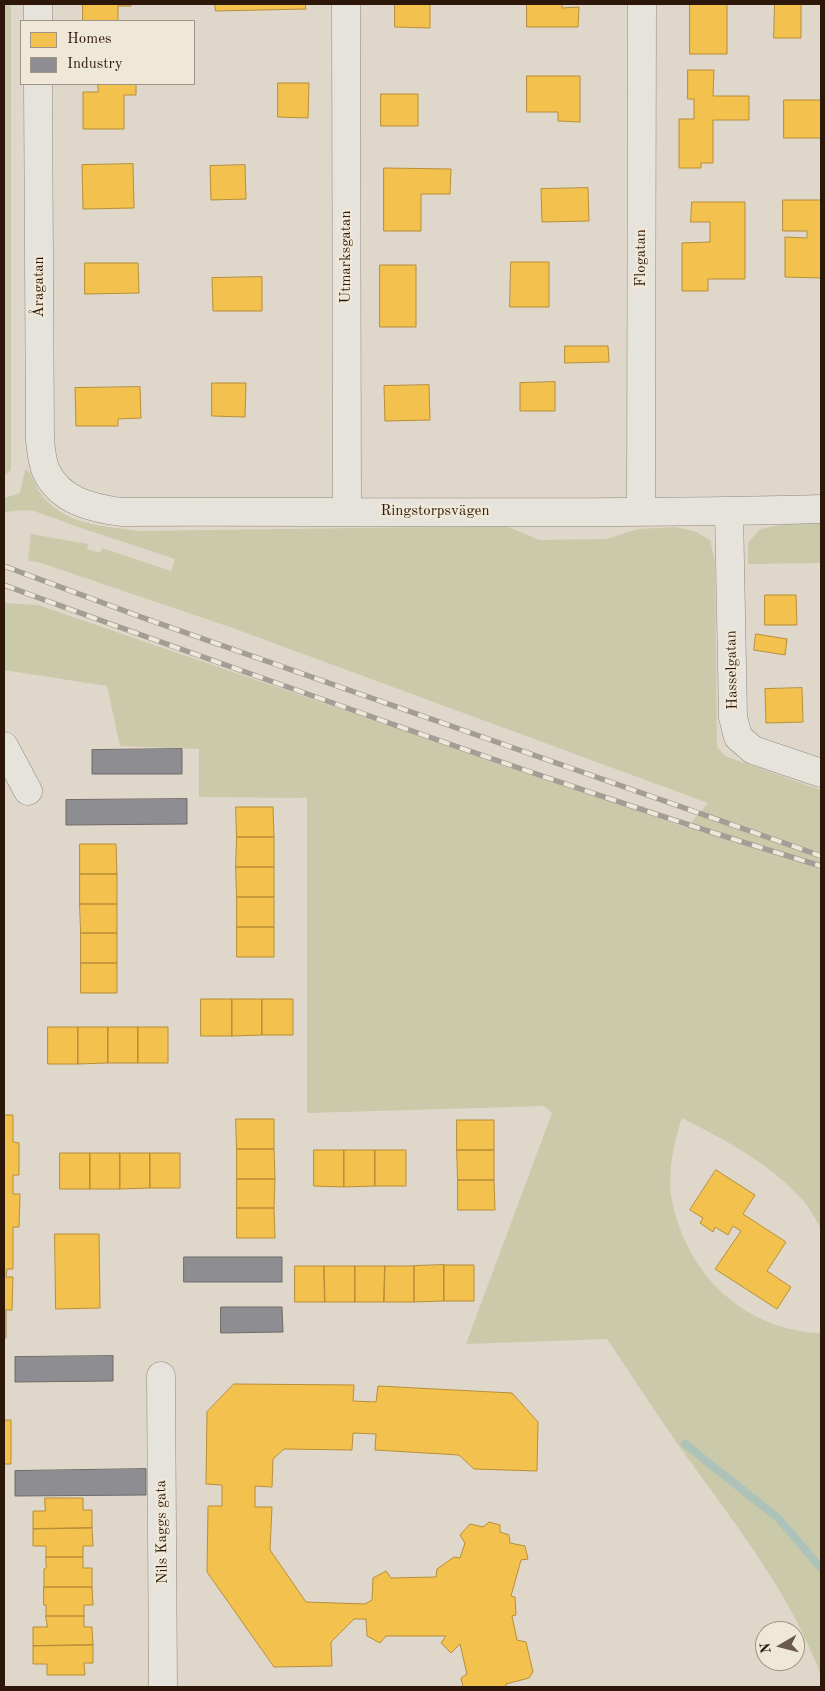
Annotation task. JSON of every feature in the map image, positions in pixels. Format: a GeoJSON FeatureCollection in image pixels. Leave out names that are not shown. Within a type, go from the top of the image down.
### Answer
{"type":"FeatureCollection","features":[{"type":"Feature","properties":{"kind":"street"},"geometry":{"type":"LineString","coordinates":[[38,4],[38,20]]}},
{"type":"Feature","properties":{"kind":"street","name":"Utmarksgatan"},"geometry":{"type":"LineString","coordinates":[[346,4],[347,511]]}},
{"type":"Feature","properties":{"kind":"street","name":"Flogatan"},"geometry":{"type":"LineString","coordinates":[[641,512],[642,4]]}},
{"type":"Feature","properties":{"kind":"street","name":"Åragatan"},"geometry":{"type":"LineString","coordinates":[[38,85],[40,440],[45,470],[56,486]]}},
{"type":"Feature","properties":{"kind":"street","name":"Ringstorpsvägen"},"geometry":{"type":"LineString","coordinates":[[56,486],[76,502],[99,509],[121,512],[641,512],[821,509]]}},
{"type":"Feature","properties":{"kind":"street","name":"Hasselgatan"},"geometry":{"type":"LineString","coordinates":[[729,511],[733,716],[738,737],[753,750],[821,773]]}},
{"type":"Feature","properties":{"kind":"street"},"geometry":{"type":"LineString","coordinates":[[4,746],[28,791]]}},
{"type":"Feature","properties":{"kind":"street","name":"Nils Kaggs gata"},"geometry":{"type":"LineString","coordinates":[[160,1376],[163,1687]]}},
{"type":"Feature","properties":{"kind":"green space"},"geometry":{"type":"Polygon","coordinates":[[[4,4],[11,4],[11,470],[4,476],[4,4]]]}},
{"type":"Feature","properties":{"kind":"green space"},"geometry":{"type":"Polygon","coordinates":[[[25,470],[29,471],[45,499],[65,515],[101,526],[139,531],[506,526],[539,540],[607,539],[638,529],[676,527],[696,532],[710,540],[715,562],[717,747],[725,756],[821,790],[821,1228],[802,1199],[775,1174],[746,1153],[682,1118],[676,1137],[670,1180],[672,1200],[679,1227],[691,1252],[705,1274],[723,1294],[744,1310],[768,1322],[793,1330],[821,1333],[821,1676],[805,1638],[805,1621],[796,1621],[757,1555],[668,1430],[607,1339],[466,1344],[552,1113],[544,1106],[307,1113],[307,798],[199,797],[199,749],[120,746],[107,686],[4,670],[4,603],[38,605],[687,828],[708,803],[230,627],[38,562],[28,561],[31,534],[88,544],[87,549],[100,553],[102,548],[171,571],[175,559],[34,511],[4,512],[4,498],[20,493],[25,470]]]}},
{"type":"Feature","properties":{"kind":"green space"},"geometry":{"type":"Polygon","coordinates":[[[821,517],[821,563],[748,564],[748,543],[760,529],[821,517]]]}},
{"type":"Feature","properties":{"kind":"building: Homes"},"geometry":{"type":"Polygon","coordinates":[[[83,4],[131,4],[131,6],[118,6],[118,20],[83,20],[83,4]]]}},
{"type":"Feature","properties":{"kind":"building: Homes"},"geometry":{"type":"Polygon","coordinates":[[[215,4],[305,4],[306,9],[216,11],[215,4]]]}},
{"type":"Feature","properties":{"kind":"building: Homes"},"geometry":{"type":"Polygon","coordinates":[[[395,4],[430,4],[430,28],[395,27],[395,4]]]}},
{"type":"Feature","properties":{"kind":"building: Homes"},"geometry":{"type":"Polygon","coordinates":[[[527,4],[562,4],[562,8],[579,7],[578,27],[527,27],[527,4]]]}},
{"type":"Feature","properties":{"kind":"building: Homes"},"geometry":{"type":"Polygon","coordinates":[[[690,4],[727,4],[727,54],[690,54],[690,4]]]}},
{"type":"Feature","properties":{"kind":"building: Homes"},"geometry":{"type":"Polygon","coordinates":[[[775,4],[801,4],[801,38],[774,38],[775,4]]]}},
{"type":"Feature","properties":{"kind":"building: Homes"},"geometry":{"type":"Polygon","coordinates":[[[688,70],[714,70],[713,96],[749,96],[749,120],[713,120],[713,163],[701,163],[701,168],[679,168],[679,119],[694,119],[694,99],[688,99],[688,70]]]}},
{"type":"Feature","properties":{"kind":"building: Homes"},"geometry":{"type":"Polygon","coordinates":[[[527,76],[580,76],[580,122],[558,121],[558,112],[527,112],[527,76]]]}},
{"type":"Feature","properties":{"kind":"building: Homes"},"geometry":{"type":"Polygon","coordinates":[[[278,83],[309,83],[308,118],[278,117],[278,83]]]}},
{"type":"Feature","properties":{"kind":"building: Homes"},"geometry":{"type":"Polygon","coordinates":[[[98,85],[136,85],[136,95],[124,95],[124,129],[83,129],[83,92],[98,92],[98,85]]]}},
{"type":"Feature","properties":{"kind":"building: Homes"},"geometry":{"type":"Polygon","coordinates":[[[381,94],[418,94],[418,126],[381,126],[381,94]]]}},
{"type":"Feature","properties":{"kind":"building: Homes"},"geometry":{"type":"Polygon","coordinates":[[[784,100],[821,100],[821,138],[784,138],[784,100]]]}},
{"type":"Feature","properties":{"kind":"building: Homes"},"geometry":{"type":"Polygon","coordinates":[[[133,164],[134,208],[83,209],[82,165],[133,164]]]}},
{"type":"Feature","properties":{"kind":"building: Homes"},"geometry":{"type":"Polygon","coordinates":[[[245,165],[246,199],[211,200],[210,166],[245,165]]]}},
{"type":"Feature","properties":{"kind":"building: Homes"},"geometry":{"type":"Polygon","coordinates":[[[384,168],[451,169],[450,194],[421,194],[421,231],[384,231],[384,168]]]}},
{"type":"Feature","properties":{"kind":"building: Homes"},"geometry":{"type":"Polygon","coordinates":[[[588,188],[589,221],[542,222],[541,189],[588,188]]]}},
{"type":"Feature","properties":{"kind":"building: Homes"},"geometry":{"type":"Polygon","coordinates":[[[783,200],[821,200],[821,278],[785,277],[785,237],[807,238],[807,231],[783,231],[783,200]]]}},
{"type":"Feature","properties":{"kind":"building: Homes"},"geometry":{"type":"Polygon","coordinates":[[[692,202],[745,202],[745,279],[708,279],[708,291],[682,291],[682,243],[710,242],[710,222],[691,222],[692,202]]]}},
{"type":"Feature","properties":{"kind":"building: Homes"},"geometry":{"type":"Polygon","coordinates":[[[511,262],[549,262],[549,307],[510,307],[511,262]]]}},
{"type":"Feature","properties":{"kind":"building: Homes"},"geometry":{"type":"Polygon","coordinates":[[[85,263],[138,263],[139,293],[85,294],[85,263]]]}},
{"type":"Feature","properties":{"kind":"building: Homes"},"geometry":{"type":"Polygon","coordinates":[[[380,265],[416,265],[416,327],[380,327],[380,265]]]}},
{"type":"Feature","properties":{"kind":"building: Homes"},"geometry":{"type":"Polygon","coordinates":[[[262,277],[262,311],[213,311],[212,278],[262,277]]]}},
{"type":"Feature","properties":{"kind":"building: Homes"},"geometry":{"type":"Polygon","coordinates":[[[565,346],[608,346],[609,362],[565,363],[565,346]]]}},
{"type":"Feature","properties":{"kind":"building: Homes"},"geometry":{"type":"Polygon","coordinates":[[[555,382],[555,411],[520,411],[520,383],[555,382]]]}},
{"type":"Feature","properties":{"kind":"building: Homes"},"geometry":{"type":"Polygon","coordinates":[[[212,383],[246,383],[245,417],[212,416],[212,383]]]}},
{"type":"Feature","properties":{"kind":"building: Homes"},"geometry":{"type":"Polygon","coordinates":[[[429,385],[430,420],[385,421],[384,386],[429,385]]]}},
{"type":"Feature","properties":{"kind":"building: Homes"},"geometry":{"type":"Polygon","coordinates":[[[140,387],[141,418],[118,419],[118,426],[76,426],[75,388],[140,387]]]}},
{"type":"Feature","properties":{"kind":"building: Homes"},"geometry":{"type":"Polygon","coordinates":[[[765,595],[796,595],[797,625],[765,625],[765,595]]]}},
{"type":"Feature","properties":{"kind":"building: Homes"},"geometry":{"type":"Polygon","coordinates":[[[756,634],[787,639],[785,655],[754,650],[756,634]]]}},
{"type":"Feature","properties":{"kind":"building: Homes"},"geometry":{"type":"Polygon","coordinates":[[[802,688],[803,722],[766,723],[765,689],[802,688]]]}},
{"type":"Feature","properties":{"kind":"building: Homes"},"geometry":{"type":"Polygon","coordinates":[[[236,807],[273,807],[274,837],[237,837],[236,807]]]}},
{"type":"Feature","properties":{"kind":"building: Homes"},"geometry":{"type":"Polygon","coordinates":[[[237,837],[274,837],[274,867],[236,867],[237,837]]]}},
{"type":"Feature","properties":{"kind":"building: Homes"},"geometry":{"type":"Polygon","coordinates":[[[80,844],[116,844],[117,874],[80,874],[80,844]]]}},
{"type":"Feature","properties":{"kind":"building: Homes"},"geometry":{"type":"Polygon","coordinates":[[[236,867],[274,867],[274,897],[237,897],[236,867]]]}},
{"type":"Feature","properties":{"kind":"building: Homes"},"geometry":{"type":"Polygon","coordinates":[[[80,874],[117,874],[117,904],[80,904],[80,874]]]}},
{"type":"Feature","properties":{"kind":"building: Homes"},"geometry":{"type":"Polygon","coordinates":[[[237,897],[274,897],[274,927],[237,927],[237,897]]]}},
{"type":"Feature","properties":{"kind":"building: Homes"},"geometry":{"type":"Polygon","coordinates":[[[80,904],[117,904],[117,933],[81,933],[80,904]]]}},
{"type":"Feature","properties":{"kind":"building: Homes"},"geometry":{"type":"Polygon","coordinates":[[[237,927],[274,927],[274,957],[237,957],[237,927]]]}},
{"type":"Feature","properties":{"kind":"building: Homes"},"geometry":{"type":"Polygon","coordinates":[[[81,933],[117,933],[117,963],[81,963],[81,933]]]}},
{"type":"Feature","properties":{"kind":"building: Homes"},"geometry":{"type":"Polygon","coordinates":[[[81,963],[117,963],[117,993],[81,993],[81,963]]]}},
{"type":"Feature","properties":{"kind":"building: Homes"},"geometry":{"type":"Polygon","coordinates":[[[201,999],[232,999],[232,1036],[201,1036],[201,999]]]}},
{"type":"Feature","properties":{"kind":"building: Homes"},"geometry":{"type":"Polygon","coordinates":[[[232,999],[262,999],[262,1035],[232,1036],[232,999]]]}},
{"type":"Feature","properties":{"kind":"building: Homes"},"geometry":{"type":"Polygon","coordinates":[[[262,999],[293,999],[293,1035],[262,1035],[262,999]]]}},
{"type":"Feature","properties":{"kind":"building: Homes"},"geometry":{"type":"Polygon","coordinates":[[[48,1027],[78,1027],[78,1064],[48,1064],[48,1027]]]}},
{"type":"Feature","properties":{"kind":"building: Homes"},"geometry":{"type":"Polygon","coordinates":[[[78,1027],[108,1027],[108,1063],[78,1064],[78,1027]]]}},
{"type":"Feature","properties":{"kind":"building: Homes"},"geometry":{"type":"Polygon","coordinates":[[[108,1027],[138,1027],[138,1063],[108,1063],[108,1027]]]}},
{"type":"Feature","properties":{"kind":"building: Homes"},"geometry":{"type":"Polygon","coordinates":[[[138,1027],[168,1027],[168,1063],[138,1063],[138,1027]]]}},
{"type":"Feature","properties":{"kind":"building: Homes"},"geometry":{"type":"Polygon","coordinates":[[[4,1115],[13,1115],[13,1142],[19,1143],[19,1175],[13,1175],[13,1194],[20,1194],[19,1227],[13,1227],[13,1269],[7,1269],[6,1277],[13,1277],[12,1310],[6,1310],[6,1338],[4,1338],[4,1115]]]}},
{"type":"Feature","properties":{"kind":"building: Homes"},"geometry":{"type":"Polygon","coordinates":[[[236,1119],[274,1119],[274,1149],[237,1149],[236,1119]]]}},
{"type":"Feature","properties":{"kind":"building: Homes"},"geometry":{"type":"Polygon","coordinates":[[[457,1120],[494,1120],[494,1150],[457,1150],[457,1120]]]}},
{"type":"Feature","properties":{"kind":"building: Homes"},"geometry":{"type":"Polygon","coordinates":[[[237,1149],[274,1149],[275,1179],[237,1179],[237,1149]]]}},
{"type":"Feature","properties":{"kind":"building: Homes"},"geometry":{"type":"Polygon","coordinates":[[[314,1150],[344,1150],[344,1187],[314,1186],[314,1150]]]}},
{"type":"Feature","properties":{"kind":"building: Homes"},"geometry":{"type":"Polygon","coordinates":[[[344,1150],[375,1150],[375,1186],[344,1187],[344,1150]]]}},
{"type":"Feature","properties":{"kind":"building: Homes"},"geometry":{"type":"Polygon","coordinates":[[[375,1150],[406,1150],[406,1186],[375,1186],[375,1150]]]}},
{"type":"Feature","properties":{"kind":"building: Homes"},"geometry":{"type":"Polygon","coordinates":[[[457,1150],[494,1150],[494,1180],[458,1180],[457,1150]]]}},
{"type":"Feature","properties":{"kind":"building: Homes"},"geometry":{"type":"Polygon","coordinates":[[[60,1153],[90,1153],[90,1189],[60,1189],[60,1153]]]}},
{"type":"Feature","properties":{"kind":"building: Homes"},"geometry":{"type":"Polygon","coordinates":[[[90,1153],[120,1153],[120,1189],[90,1189],[90,1153]]]}},
{"type":"Feature","properties":{"kind":"building: Homes"},"geometry":{"type":"Polygon","coordinates":[[[120,1153],[150,1153],[150,1188],[120,1189],[120,1153]]]}},
{"type":"Feature","properties":{"kind":"building: Homes"},"geometry":{"type":"Polygon","coordinates":[[[150,1153],[180,1153],[180,1188],[150,1188],[150,1153]]]}},
{"type":"Feature","properties":{"kind":"building: Homes"},"geometry":{"type":"Polygon","coordinates":[[[716,1170],[755,1195],[743,1214],[786,1242],[767,1271],[791,1287],[777,1309],[715,1269],[741,1231],[733,1226],[728,1235],[715,1227],[713,1232],[700,1223],[703,1218],[690,1210],[716,1170]]]}},
{"type":"Feature","properties":{"kind":"building: Homes"},"geometry":{"type":"Polygon","coordinates":[[[237,1179],[275,1179],[274,1208],[237,1208],[237,1179]]]}},
{"type":"Feature","properties":{"kind":"building: Homes"},"geometry":{"type":"Polygon","coordinates":[[[458,1180],[494,1180],[495,1210],[458,1210],[458,1180]]]}},
{"type":"Feature","properties":{"kind":"building: Homes"},"geometry":{"type":"Polygon","coordinates":[[[237,1208],[274,1208],[275,1238],[237,1238],[237,1208]]]}},
{"type":"Feature","properties":{"kind":"building: Homes"},"geometry":{"type":"Polygon","coordinates":[[[55,1234],[99,1234],[100,1308],[56,1309],[55,1234]]]}},
{"type":"Feature","properties":{"kind":"building: Homes"},"geometry":{"type":"Polygon","coordinates":[[[444,1265],[474,1265],[474,1301],[444,1301],[444,1265]]]}},
{"type":"Feature","properties":{"kind":"building: Homes"},"geometry":{"type":"Polygon","coordinates":[[[444,1265],[444,1301],[414,1302],[414,1266],[444,1265]]]}},
{"type":"Feature","properties":{"kind":"building: Homes"},"geometry":{"type":"Polygon","coordinates":[[[295,1266],[324,1266],[325,1302],[295,1302],[295,1266]]]}},
{"type":"Feature","properties":{"kind":"building: Homes"},"geometry":{"type":"Polygon","coordinates":[[[324,1266],[355,1266],[355,1302],[325,1302],[324,1266]]]}},
{"type":"Feature","properties":{"kind":"building: Homes"},"geometry":{"type":"Polygon","coordinates":[[[355,1266],[385,1266],[384,1302],[355,1302],[355,1266]]]}},
{"type":"Feature","properties":{"kind":"building: Homes"},"geometry":{"type":"Polygon","coordinates":[[[385,1266],[414,1266],[414,1302],[384,1302],[385,1266]]]}},
{"type":"Feature","properties":{"kind":"building: Homes"},"geometry":{"type":"Polygon","coordinates":[[[234,1384],[354,1385],[353,1401],[376,1402],[378,1386],[512,1393],[538,1422],[537,1471],[474,1469],[459,1455],[375,1450],[376,1434],[353,1433],[352,1450],[284,1449],[273,1459],[272,1487],[255,1486],[255,1507],[272,1507],[270,1550],[306,1602],[365,1604],[372,1600],[373,1578],[386,1571],[391,1578],[436,1577],[437,1569],[454,1557],[460,1558],[465,1543],[460,1535],[470,1524],[483,1527],[489,1522],[500,1525],[500,1532],[509,1535],[510,1543],[525,1546],[528,1559],[521,1560],[511,1596],[515,1597],[516,1615],[512,1616],[517,1640],[526,1642],[533,1672],[529,1678],[506,1684],[506,1687],[463,1687],[461,1678],[467,1674],[460,1644],[451,1653],[441,1643],[446,1636],[386,1636],[380,1643],[367,1636],[366,1619],[354,1619],[331,1642],[332,1666],[274,1667],[207,1572],[208,1506],[222,1506],[222,1485],[206,1484],[207,1412],[234,1384]]]}},
{"type":"Feature","properties":{"kind":"building: Homes"},"geometry":{"type":"Polygon","coordinates":[[[4,1420],[11,1420],[11,1464],[4,1464],[4,1420]]]}},
{"type":"Feature","properties":{"kind":"building: Homes"},"geometry":{"type":"Polygon","coordinates":[[[45,1498],[83,1498],[83,1510],[92,1510],[92,1528],[33,1529],[33,1511],[45,1511],[45,1498]]]}},
{"type":"Feature","properties":{"kind":"building: Homes"},"geometry":{"type":"Polygon","coordinates":[[[92,1528],[93,1546],[83,1546],[83,1557],[46,1557],[46,1546],[33,1546],[33,1529],[92,1528]]]}},
{"type":"Feature","properties":{"kind":"building: Homes"},"geometry":{"type":"Polygon","coordinates":[[[46,1557],[83,1557],[83,1568],[92,1568],[92,1587],[44,1587],[46,1557]]]}},
{"type":"Feature","properties":{"kind":"building: Homes"},"geometry":{"type":"Polygon","coordinates":[[[44,1587],[92,1587],[93,1605],[84,1605],[84,1616],[46,1616],[44,1587]]]}},
{"type":"Feature","properties":{"kind":"building: Homes"},"geometry":{"type":"Polygon","coordinates":[[[46,1616],[84,1616],[84,1627],[92,1627],[93,1645],[33,1646],[33,1627],[47,1627],[46,1616]]]}},
{"type":"Feature","properties":{"kind":"building: Homes"},"geometry":{"type":"Polygon","coordinates":[[[93,1645],[93,1663],[84,1663],[85,1675],[47,1675],[47,1664],[33,1664],[33,1646],[93,1645]]]}},
{"type":"Feature","properties":{"kind":"building: Industry"},"geometry":{"type":"Polygon","coordinates":[[[182,749],[182,774],[92,774],[92,750],[182,749]]]}},
{"type":"Feature","properties":{"kind":"building: Industry"},"geometry":{"type":"Polygon","coordinates":[[[187,799],[187,824],[66,825],[66,800],[187,799]]]}},
{"type":"Feature","properties":{"kind":"building: Industry"},"geometry":{"type":"Polygon","coordinates":[[[184,1257],[282,1257],[282,1282],[184,1282],[184,1257]]]}},
{"type":"Feature","properties":{"kind":"building: Industry"},"geometry":{"type":"Polygon","coordinates":[[[221,1307],[282,1307],[283,1332],[221,1333],[221,1307]]]}},
{"type":"Feature","properties":{"kind":"building: Industry"},"geometry":{"type":"Polygon","coordinates":[[[113,1356],[113,1381],[15,1382],[15,1357],[113,1356]]]}},
{"type":"Feature","properties":{"kind":"building: Industry"},"geometry":{"type":"Polygon","coordinates":[[[146,1469],[146,1495],[15,1496],[15,1471],[146,1469]]]}},
{"type":"Feature","properties":{"kind":"waterway"},"geometry":{"type":"LineString","coordinates":[[685,1444],[779,1519],[821,1568]]}},
{"type":"Feature","properties":{"kind":"railway"},"geometry":{"type":"LineString","coordinates":[[4,566],[141,617],[821,856]]}},
{"type":"Feature","properties":{"kind":"railway"},"geometry":{"type":"LineString","coordinates":[[4,585],[499,761],[767,850],[821,866]]}}]}
